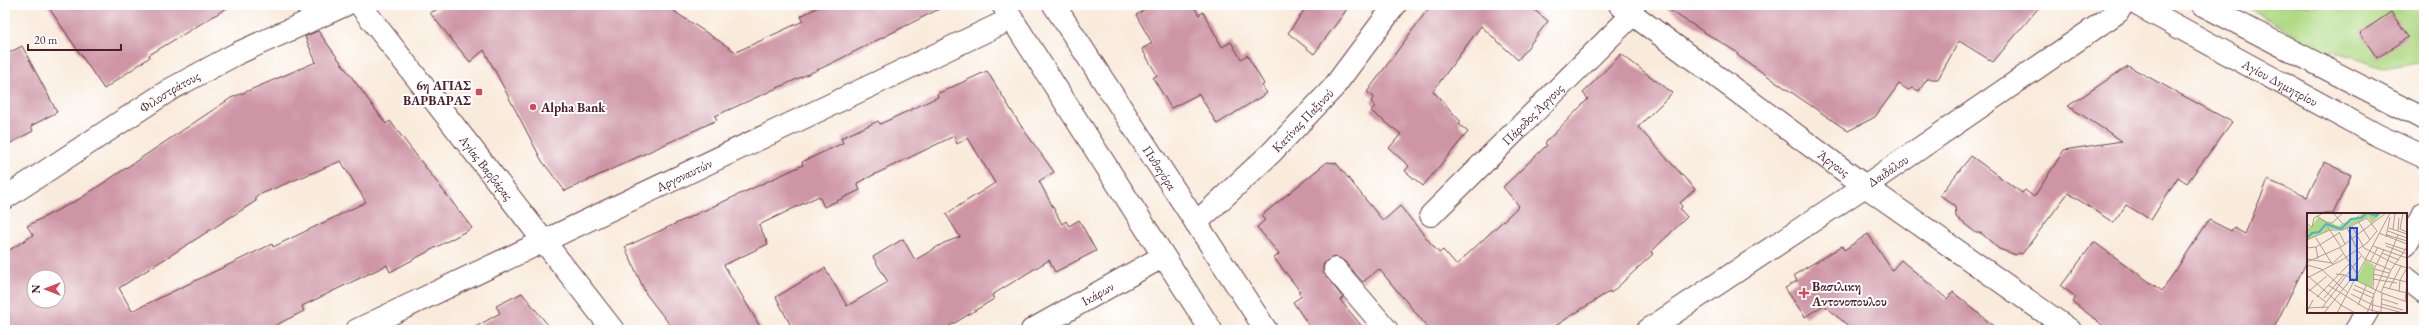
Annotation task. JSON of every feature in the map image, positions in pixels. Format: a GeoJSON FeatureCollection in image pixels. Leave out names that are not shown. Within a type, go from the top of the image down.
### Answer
{"type":"FeatureCollection","features":[{"type":"Feature","properties":{"kind":"street","name":"Φιλοστράτους"},"geometry":{"type":"LineString","coordinates":[[5,198],[171,89],[236,54],[345,5]]}},
{"type":"Feature","properties":{"kind":"street","name":"Αγίας Βαρβάρας"},"geometry":{"type":"LineString","coordinates":[[360,5],[546,241],[613,330]]}},
{"type":"Feature","properties":{"kind":"street","name":"Πυθαγόρα"},"geometry":{"type":"LineString","coordinates":[[1054,5],[1266,330]]}},
{"type":"Feature","properties":{"kind":"street","name":"Κατίνας Παξινού"},"geometry":{"type":"LineString","coordinates":[[1196,223],[1272,152],[1333,88],[1395,5]]}},
{"type":"Feature","properties":{"kind":"street","name":"Δαιδάλου"},"geometry":{"type":"LineString","coordinates":[[1648,330],[1865,186],[2118,12],[2122,5]]}},
{"type":"Feature","properties":{"kind":"street","name":"Αγίου Δημητρίου"},"geometry":{"type":"LineString","coordinates":[[2138,5],[2377,135],[2424,157]]}},
{"type":"Feature","properties":{"kind":"street"},"geometry":{"type":"LineString","coordinates":[[2203,5],[2424,119]]}},
{"type":"Feature","properties":{"kind":"street","name":"Άργους"},"geometry":{"type":"LineString","coordinates":[[1626,9],[1865,186],[2070,330]]}},
{"type":"Feature","properties":{"kind":"street","name":"Πάροδος Άργους"},"geometry":{"type":"LineString","coordinates":[[1431,215],[1626,9]]}},
{"type":"Feature","properties":{"kind":"street","name":"Αργοναυτών"},"geometry":{"type":"LineString","coordinates":[[358,330],[546,241],[1007,12]]}},
{"type":"Feature","properties":{"kind":"street"},"geometry":{"type":"LineString","coordinates":[[1007,12],[1162,257],[1211,330]]}},
{"type":"Feature","properties":{"kind":"street"},"geometry":{"type":"LineString","coordinates":[[2407,242],[2424,213]]}},
{"type":"Feature","properties":{"kind":"street","name":"Ικάρων"},"geometry":{"type":"LineString","coordinates":[[1032,330],[1162,257]]}},
{"type":"Feature","properties":{"kind":"street"},"geometry":{"type":"LineString","coordinates":[[1335,269],[1388,330]]}},
{"type":"Feature","properties":{"kind":"street"},"geometry":{"type":"LineString","coordinates":[[2407,279],[2424,292]]}},
{"type":"Feature","properties":{"kind":"street"},"geometry":{"type":"LineString","coordinates":[[2356,330],[2366,313]]}},
{"type":"Feature","properties":{"kind":"green space"},"geometry":{"type":"Polygon","coordinates":[[[2243,5],[2424,5],[2424,62],[2385,69],[2333,50],[2330,55],[2243,5]]]}},
{"type":"Feature","properties":{"kind":"building"},"geometry":{"type":"Polygon","coordinates":[[[47,5],[232,5],[149,55],[150,57],[104,89],[47,5]]]}},
{"type":"Feature","properties":{"kind":"building"},"geometry":{"type":"Polygon","coordinates":[[[446,5],[675,5],[675,12],[736,52],[803,21],[801,16],[822,5],[947,5],[826,66],[715,116],[717,120],[565,191],[542,161],[484,50],[470,62],[430,13],[446,5]]]}},
{"type":"Feature","properties":{"kind":"building"},"geometry":{"type":"Polygon","coordinates":[[[1152,5],[1193,5],[1199,15],[1203,12],[1222,47],[1231,42],[1241,59],[1247,55],[1264,84],[1262,86],[1267,93],[1217,124],[1199,94],[1171,108],[1153,78],[1157,75],[1142,49],[1152,43],[1136,15],[1152,5]]]}},
{"type":"Feature","properties":{"kind":"building"},"geometry":{"type":"Polygon","coordinates":[[[1308,5],[1350,5],[1314,54],[1288,33],[1308,5]]]}},
{"type":"Feature","properties":{"kind":"building"},"geometry":{"type":"Polygon","coordinates":[[[1431,5],[1528,5],[1548,21],[1518,60],[1481,26],[1433,91],[1461,122],[1459,124],[1468,132],[1423,186],[1405,171],[1409,166],[1389,148],[1401,134],[1371,111],[1375,106],[1371,102],[1374,97],[1367,92],[1431,5]]]}},
{"type":"Feature","properties":{"kind":"building"},"geometry":{"type":"Polygon","coordinates":[[[1661,5],[2041,5],[1993,62],[1959,41],[1938,79],[1927,79],[1919,91],[1913,88],[1908,90],[1899,84],[1875,117],[1848,131],[1737,55],[1738,53],[1661,5]]]}},
{"type":"Feature","properties":{"kind":"building"},"geometry":{"type":"Polygon","coordinates":[[[2391,12],[2408,37],[2377,58],[2360,33],[2391,12]]]}},
{"type":"Feature","properties":{"kind":"building"},"geometry":{"type":"Polygon","coordinates":[[[318,31],[386,124],[390,121],[472,228],[390,272],[387,265],[302,306],[304,311],[266,330],[5,330],[5,253],[33,235],[27,226],[81,198],[231,98],[316,62],[305,37],[318,31]],[[341,161],[256,196],[256,201],[119,288],[132,311],[272,244],[273,247],[366,202],[341,161]]]}},
{"type":"Feature","properties":{"kind":"building"},"geometry":{"type":"Polygon","coordinates":[[[22,46],[57,112],[31,126],[33,131],[5,146],[5,55],[22,46]]]}},
{"type":"Feature","properties":{"kind":"building"},"geometry":{"type":"Polygon","coordinates":[[[1621,54],[1672,93],[1638,127],[1695,189],[1680,203],[1682,207],[1680,209],[1687,217],[1651,252],[1653,254],[1611,293],[1610,291],[1549,330],[1430,330],[1379,269],[1363,282],[1344,261],[1333,257],[1323,264],[1323,272],[1343,298],[1340,300],[1365,330],[1312,330],[1293,302],[1302,296],[1298,293],[1300,291],[1274,258],[1279,254],[1257,227],[1265,220],[1261,216],[1327,162],[1336,163],[1383,221],[1400,206],[1439,253],[1443,250],[1456,265],[1519,206],[1503,187],[1547,145],[1545,143],[1588,99],[1583,93],[1621,54]]]}},
{"type":"Feature","properties":{"kind":"building"},"geometry":{"type":"Polygon","coordinates":[[[2128,66],[2232,122],[2187,183],[2178,177],[2151,220],[2126,205],[2114,223],[2068,193],[2022,254],[2019,253],[2016,255],[1999,249],[1981,233],[1976,233],[1956,217],[1955,206],[1940,195],[1971,156],[2022,193],[2025,190],[2034,197],[2064,150],[2122,141],[2068,106],[2128,66]]]}},
{"type":"Feature","properties":{"kind":"building"},"geometry":{"type":"Polygon","coordinates":[[[987,71],[1021,126],[1054,172],[1039,181],[1062,224],[1066,221],[1069,226],[1079,220],[1096,251],[1055,272],[1049,260],[992,295],[994,299],[943,330],[793,330],[776,297],[825,268],[847,306],[888,282],[873,257],[903,239],[915,260],[944,243],[960,237],[946,214],[995,183],[968,138],[957,144],[954,136],[857,183],[860,190],[824,207],[819,196],[759,225],[768,244],[724,265],[762,330],[674,330],[646,294],[625,247],[803,165],[802,162],[843,143],[841,138],[878,121],[880,124],[938,97],[937,94],[987,71]]]}},
{"type":"Feature","properties":{"kind":"building"},"geometry":{"type":"Polygon","coordinates":[[[2324,162],[2351,175],[2333,213],[2307,213],[2307,261],[2273,330],[2109,330],[2073,302],[2076,297],[2061,286],[2094,242],[2162,291],[2209,220],[2231,231],[2234,228],[2245,234],[2268,180],[2307,197],[2324,162]]]}},
{"type":"Feature","properties":{"kind":"building"},"geometry":{"type":"Polygon","coordinates":[[[1868,234],[1892,270],[1901,260],[1947,299],[1953,292],[1998,330],[1853,330],[1824,305],[1805,317],[1785,288],[1797,281],[1794,275],[1842,246],[1844,250],[1868,234]]]}},
{"type":"Feature","properties":{"kind":"building"},"geometry":{"type":"Polygon","coordinates":[[[522,293],[552,330],[470,330],[500,313],[496,306],[522,293]]]}},
{"type":"Feature","properties":{"kind":"place","name":"6η ΑΓΙΑΣ ΒΑΡΒΑΡΑΣ"},"geometry":{"type":"Point","coordinates":[479,92]}},
{"type":"Feature","properties":{"kind":"place","name":"Alpha Bank"},"geometry":{"type":"Point","coordinates":[533,107]}},
{"type":"Feature","properties":{"kind":"place","name":"Βασιλικη Αντονοπουλου"},"geometry":{"type":"Point","coordinates":[1804,293]}}]}
